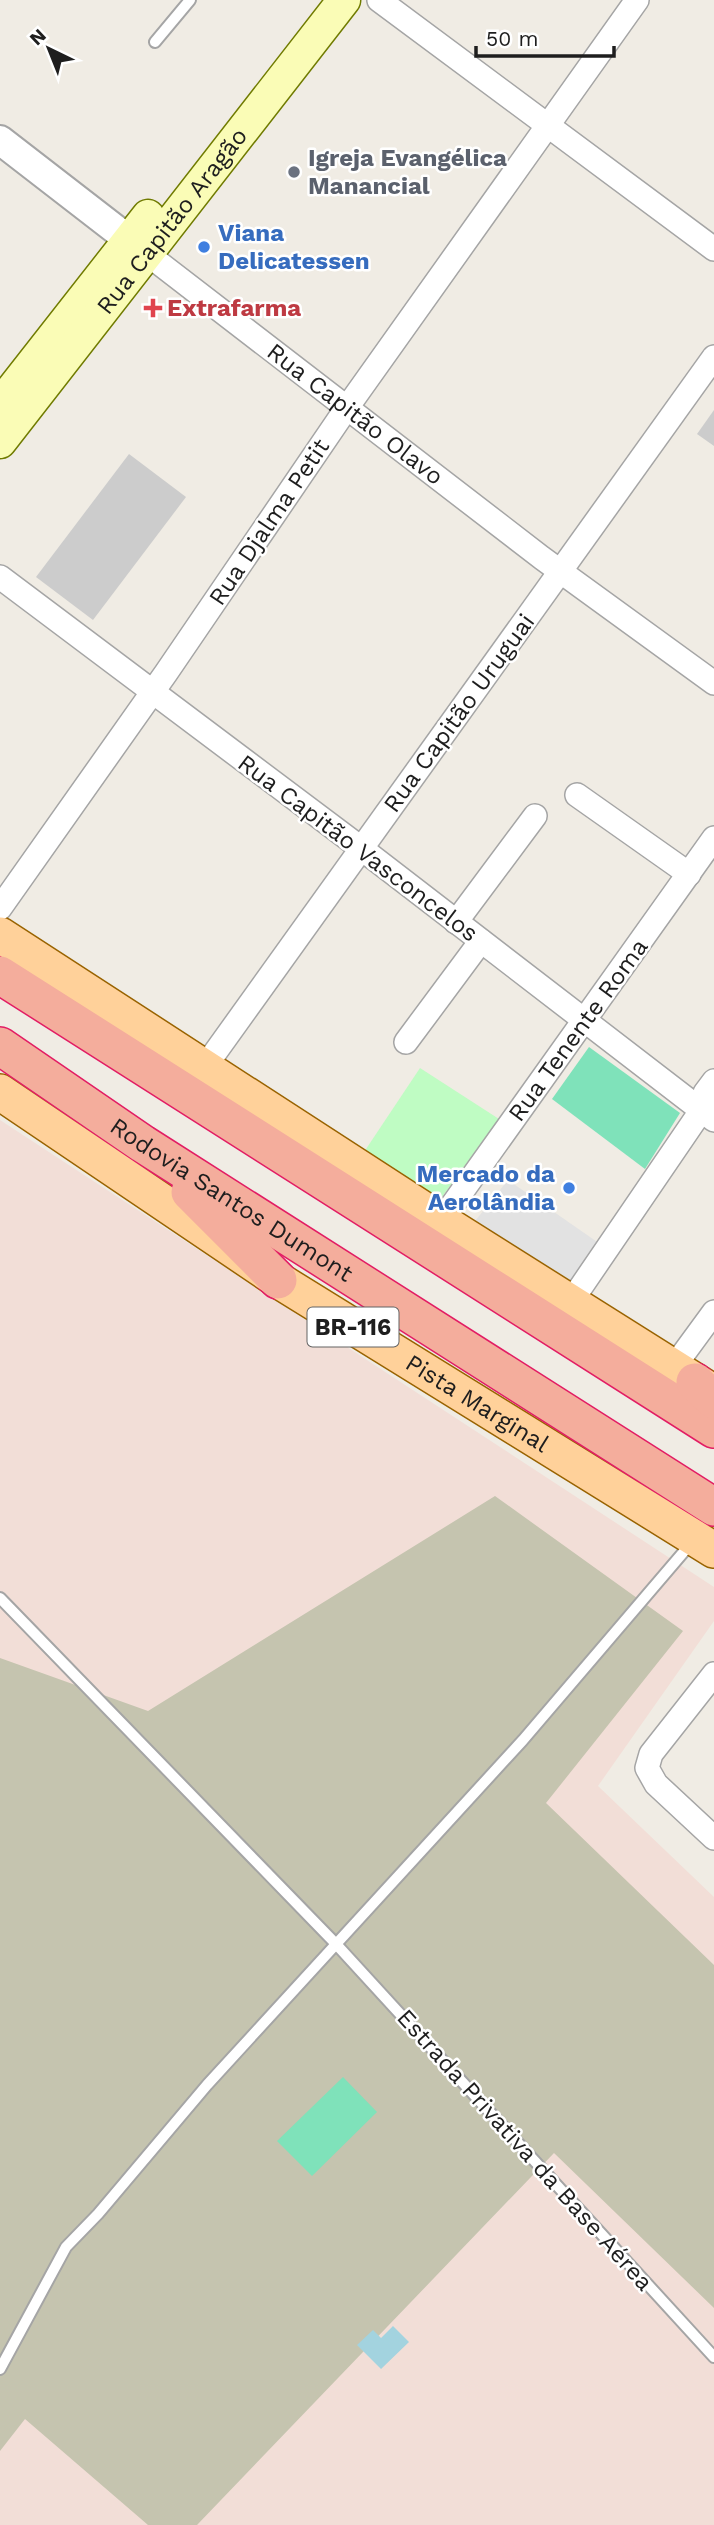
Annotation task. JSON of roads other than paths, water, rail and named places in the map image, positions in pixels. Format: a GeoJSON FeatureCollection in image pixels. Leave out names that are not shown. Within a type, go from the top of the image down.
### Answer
{"type":"FeatureCollection","features":[{"type":"Feature","properties":{"kind":"highway"},"geometry":{"type":"LineString","coordinates":[[0,975],[714,1429]]}},
{"type":"Feature","properties":{"kind":"highway","name":"Rodovia Santos Dumont"},"geometry":{"type":"LineString","coordinates":[[0,1046],[143,1144],[714,1507]]}},
{"type":"Feature","properties":{"kind":"highway"},"geometry":{"type":"LineString","coordinates":[[143,1144],[278,1280]]}},
{"type":"Feature","properties":{"kind":"main road","name":"Rua Capitão Aragão"},"geometry":{"type":"LineString","coordinates":[[0,442],[138,246],[318,0]]}},
{"type":"Feature","properties":{"kind":"main road","name":"Rua Capitão Aragão"},"geometry":{"type":"LineString","coordinates":[[0,404],[138,246],[344,0]]}},
{"type":"Feature","properties":{"kind":"main road"},"geometry":{"type":"LineString","coordinates":[[0,935],[699,1386]]}},
{"type":"Feature","properties":{"kind":"main road","name":"Pista Marginal"},"geometry":{"type":"LineString","coordinates":[[0,1092],[278,1280],[704,1544]]}},
{"type":"Feature","properties":{"kind":"street"},"geometry":{"type":"LineString","coordinates":[[379,0],[714,249]]}},
{"type":"Feature","properties":{"kind":"street","name":"Rua Djalma Petit"},"geometry":{"type":"LineString","coordinates":[[0,908],[152,693],[346,409],[637,0]]}},
{"type":"Feature","properties":{"kind":"street","name":"Rua Capitão Olavo"},"geometry":{"type":"LineString","coordinates":[[0,140],[560,572],[712,678]]}},
{"type":"Feature","properties":{"kind":"street","name":"Rua Capitão Uruguai"},"geometry":{"type":"LineString","coordinates":[[204,1068],[714,357]]}},
{"type":"Feature","properties":{"kind":"street","name":"Rua Capitão Vasconcelos"},"geometry":{"type":"LineString","coordinates":[[0,577],[362,849],[707,1115]]}},
{"type":"Feature","properties":{"kind":"street"},"geometry":{"type":"LineString","coordinates":[[577,795],[689,874]]}},
{"type":"Feature","properties":{"kind":"street"},"geometry":{"type":"LineString","coordinates":[[456,922],[535,816]]}},
{"type":"Feature","properties":{"kind":"street","name":"Rua Tenente Roma"},"geometry":{"type":"LineString","coordinates":[[441,1221],[714,838]]}},
{"type":"Feature","properties":{"kind":"street"},"geometry":{"type":"LineString","coordinates":[[406,1042],[481,941]]}},
{"type":"Feature","properties":{"kind":"street"},"geometry":{"type":"LineString","coordinates":[[570,1303],[707,1115],[705,1093],[714,1081]]}},
{"type":"Feature","properties":{"kind":"street"},"geometry":{"type":"LineString","coordinates":[[699,1386],[714,1312]]}},
{"type":"Feature","properties":{"kind":"street"},"geometry":{"type":"LineString","coordinates":[[714,1674],[651,1754],[647,1768],[650,1777],[714,1838]]}},
{"type":"Feature","properties":{"kind":"lane"},"geometry":{"type":"LineString","coordinates":[[155,42],[190,0]]}},
{"type":"Feature","properties":{"kind":"lane"},"geometry":{"type":"LineString","coordinates":[[0,2369],[66,2247],[336,1944],[704,1544]]}},
{"type":"Feature","properties":{"kind":"lane","name":"Estrada Privativa da Base Aérea"},"geometry":{"type":"LineString","coordinates":[[0,1598],[336,1944],[714,2357]]}},
{"type":"Feature","properties":{"kind":"water"},"geometry":{"type":"Polygon","coordinates":[[[393,2326],[409,2342],[381,2369],[357,2345],[373,2330],[381,2338],[393,2326]]]}},
{"type":"Feature","properties":{"kind":"place","name":"Igreja Evangélica Manancial"},"geometry":{"type":"Point","coordinates":[294,172]}},
{"type":"Feature","properties":{"kind":"place","name":"Viana Delicatessen"},"geometry":{"type":"Point","coordinates":[204,247]}},
{"type":"Feature","properties":{"kind":"place","name":"Extrafarma"},"geometry":{"type":"Point","coordinates":[153,308]}},
{"type":"Feature","properties":{"kind":"place","name":"Mercado da Aerolândia"},"geometry":{"type":"Point","coordinates":[569,1188]}}]}
